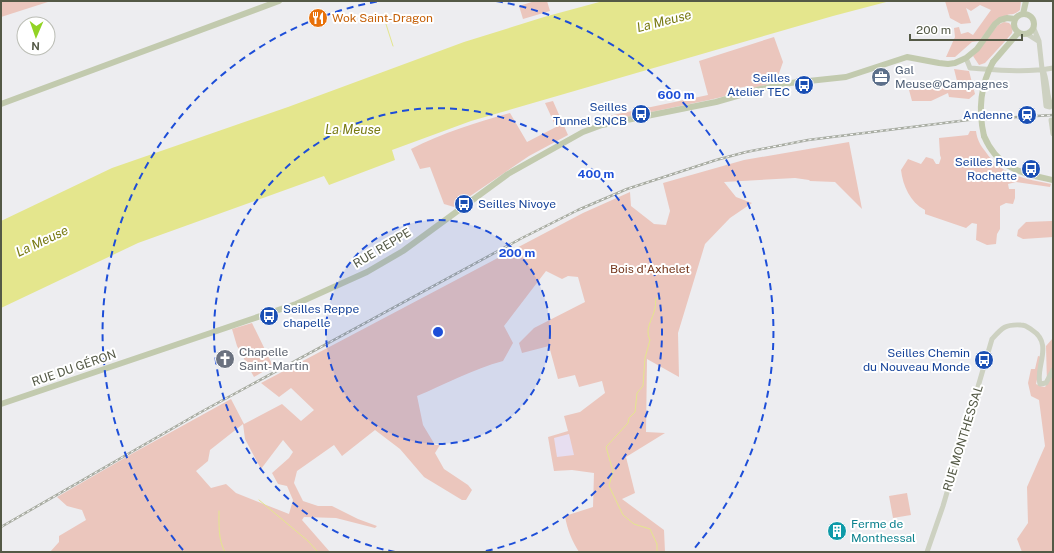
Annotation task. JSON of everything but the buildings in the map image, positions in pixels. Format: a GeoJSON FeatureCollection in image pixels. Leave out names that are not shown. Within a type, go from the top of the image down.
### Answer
{"type":"FeatureCollection","features":[{"type":"Feature","properties":{"kind":"main road"},"geometry":{"type":"LineString","coordinates":[[1,104],[278,1]]}},
{"type":"Feature","properties":{"kind":"main road"},"geometry":{"type":"LineString","coordinates":[[1023,14],[1028,15],[1034,20],[1035,24],[1034,29],[1023,35],[1018,33],[1014,24],[1019,16],[1023,14],[1026,1]]}},
{"type":"Feature","properties":{"kind":"main road"},"geometry":{"type":"LineString","coordinates":[[966,58],[977,49],[995,24],[1000,20],[1007,18],[1016,20]]}},
{"type":"Feature","properties":{"kind":"main road"},"geometry":{"type":"LineString","coordinates":[[1018,33],[993,62],[986,74],[981,96],[981,124],[988,147],[1001,161],[1022,172],[1053,180]]}},
{"type":"Feature","properties":{"kind":"main road","name":"RUE REPPE"},"geometry":{"type":"LineString","coordinates":[[154,352],[296,304],[367,272],[403,251],[508,174],[583,132],[602,125],[716,102],[761,89],[846,77],[907,57],[948,64],[955,63],[966,58]]}},
{"type":"Feature","properties":{"kind":"main road","name":"RUE DU GÉRON"},"geometry":{"type":"LineString","coordinates":[[1,404],[154,352]]}},
{"type":"Feature","properties":{"kind":"street"},"geometry":{"type":"LineString","coordinates":[[1034,29],[1039,42],[1046,106],[1050,107],[1051,104],[1043,70]]}},
{"type":"Feature","properties":{"kind":"street"},"geometry":{"type":"LineString","coordinates":[[1027,34],[1036,38],[1039,42]]}},
{"type":"Feature","properties":{"kind":"street"},"geometry":{"type":"LineString","coordinates":[[966,58],[970,68],[1007,71],[1043,70],[1053,68]]}},
{"type":"Feature","properties":{"kind":"street"},"geometry":{"type":"LineString","coordinates":[[1052,120],[1053,134]]}},
{"type":"Feature","properties":{"kind":"street","name":"RUE MONTHESSAL"},"geometry":{"type":"LineString","coordinates":[[927,552],[992,340],[1004,327],[1012,324],[1025,325],[1038,333],[1044,344],[1044,358],[1038,378],[1040,384],[1046,383],[1053,370]]}},
{"type":"Feature","properties":{"kind":"green space"},"geometry":{"type":"Polygon","coordinates":[[[1,1],[51,1],[1,17],[1,1]]]}},
{"type":"Feature","properties":{"kind":"green space"},"geometry":{"type":"Polygon","coordinates":[[[535,1],[547,1],[550,11],[523,19],[519,6],[535,1]]]}},
{"type":"Feature","properties":{"kind":"green space"},"geometry":{"type":"Polygon","coordinates":[[[945,1],[1021,1],[1020,10],[997,20],[990,26],[979,41],[972,42],[955,57],[946,57],[955,37],[954,28],[959,27],[961,34],[968,32],[973,35],[991,10],[980,5],[971,11],[966,8],[971,23],[961,24],[950,18],[945,1]]]}},
{"type":"Feature","properties":{"kind":"green space"},"geometry":{"type":"Polygon","coordinates":[[[1004,22],[1009,23],[1013,27],[1012,33],[985,63],[979,65],[973,56],[998,25],[1004,22]]]}},
{"type":"Feature","properties":{"kind":"green space"},"geometry":{"type":"Polygon","coordinates":[[[774,37],[783,62],[776,82],[750,89],[749,86],[738,88],[730,95],[598,123],[598,121],[613,115],[708,95],[699,61],[774,37]]]}},
{"type":"Feature","properties":{"kind":"green space"},"geometry":{"type":"Polygon","coordinates":[[[954,69],[969,71],[975,94],[969,99],[949,97],[948,93],[931,101],[912,101],[909,90],[946,85],[949,90],[958,85],[954,69]]]}},
{"type":"Feature","properties":{"kind":"green space"},"geometry":{"type":"Polygon","coordinates":[[[553,101],[568,135],[529,156],[454,207],[444,204],[430,167],[420,169],[411,149],[460,128],[510,113],[527,142],[556,127],[545,103],[553,101]]]}},
{"type":"Feature","properties":{"kind":"green space"},"geometry":{"type":"Polygon","coordinates":[[[970,131],[976,131],[983,149],[999,166],[1006,171],[1022,178],[1051,184],[1050,187],[1016,182],[1008,184],[1009,189],[1015,189],[1015,198],[1013,204],[1006,203],[1000,206],[1000,229],[997,234],[996,244],[987,245],[976,240],[977,224],[972,223],[966,228],[925,214],[925,210],[911,198],[902,176],[901,170],[908,159],[921,164],[926,157],[933,159],[936,164],[939,164],[941,158],[939,138],[968,135],[970,131]]]}},
{"type":"Feature","properties":{"kind":"green space","name":"Bois d'Axhelet"},"geometry":{"type":"Polygon","coordinates":[[[849,142],[862,209],[835,182],[810,181],[795,178],[724,182],[736,197],[752,203],[730,218],[705,244],[678,333],[679,377],[647,359],[646,432],[665,433],[626,457],[635,493],[622,499],[664,530],[665,552],[579,552],[570,535],[565,516],[593,507],[594,473],[572,470],[554,471],[548,437],[568,431],[564,416],[580,412],[605,393],[602,381],[579,387],[575,375],[558,379],[549,346],[522,353],[519,343],[534,328],[585,302],[578,277],[568,276],[562,279],[546,271],[504,326],[513,343],[503,361],[470,372],[417,396],[423,425],[435,445],[440,445],[435,453],[444,469],[468,485],[472,490],[466,500],[462,500],[424,477],[400,449],[375,430],[342,456],[334,445],[297,471],[294,483],[303,501],[318,506],[332,506],[358,519],[377,526],[375,528],[336,518],[304,517],[302,520],[330,552],[50,552],[59,542],[59,536],[86,520],[82,510],[67,506],[57,497],[135,452],[231,399],[244,424],[282,404],[301,421],[314,410],[291,388],[279,397],[261,383],[583,213],[630,192],[631,206],[654,224],[666,225],[670,211],[663,183],[744,160],[849,142]],[[243,424],[210,450],[208,461],[196,471],[211,488],[226,484],[236,493],[289,514],[293,500],[287,486],[278,484],[272,473],[289,458],[293,452],[283,440],[261,469],[245,439],[243,424]]]}},
{"type":"Feature","properties":{"kind":"green space"},"geometry":{"type":"Polygon","coordinates":[[[1053,220],[1053,237],[1023,239],[1017,236],[1018,230],[1026,222],[1053,220]]]}},
{"type":"Feature","properties":{"kind":"green space"},"geometry":{"type":"Polygon","coordinates":[[[252,323],[273,366],[254,377],[237,346],[232,329],[252,323]]]}},
{"type":"Feature","properties":{"kind":"green space"},"geometry":{"type":"Polygon","coordinates":[[[1053,338],[1053,552],[1022,552],[1017,539],[1028,523],[1027,487],[1045,446],[1039,400],[1031,396],[1028,383],[1031,369],[1035,369],[1038,356],[1042,357],[1036,384],[1045,387],[1047,384],[1046,346],[1053,338]]]}},
{"type":"Feature","properties":{"kind":"green space"},"geometry":{"type":"Polygon","coordinates":[[[907,493],[911,515],[893,518],[889,496],[907,493]]]}},
{"type":"Feature","properties":{"kind":"sand"},"geometry":{"type":"Polygon","coordinates":[[[569,434],[574,455],[557,457],[554,438],[569,434]]]}},
{"type":"Feature","properties":{"kind":"water","name":"La Meuse"},"geometry":{"type":"Polygon","coordinates":[[[603,1],[890,1],[833,16],[471,121],[392,150],[395,160],[329,185],[324,176],[138,243],[1,308],[1,221],[112,168],[288,107],[464,42],[544,17],[603,1]]]}},
{"type":"Feature","properties":{"kind":"waterway"},"geometry":{"type":"LineString","coordinates":[[385,21],[393,46]]}},
{"type":"Feature","properties":{"kind":"waterway"},"geometry":{"type":"LineString","coordinates":[[657,552],[657,544],[650,529],[634,524],[623,515],[609,486],[613,471],[606,447],[628,423],[629,418],[635,412],[637,393],[643,386],[645,358],[650,340],[648,336],[648,328],[654,312],[656,298],[658,299]]}},
{"type":"Feature","properties":{"kind":"waterway"},"geometry":{"type":"LineString","coordinates":[[259,500],[308,541],[318,552]]}},
{"type":"Feature","properties":{"kind":"waterway"},"geometry":{"type":"LineString","coordinates":[[219,511],[220,537],[225,552]]}},
{"type":"Feature","properties":{"kind":"railway"},"geometry":{"type":"LineString","coordinates":[[1,527],[201,412],[522,238],[578,210],[627,189],[716,160],[746,152],[808,140],[968,120],[1053,115]]}},
{"type":"Feature","properties":{"kind":"place","name":"Wok Saint-Dragon"},"geometry":{"type":"Point","coordinates":[318,18]}},
{"type":"Feature","properties":{"kind":"place","name":"Gal Meuse@Campagnes"},"geometry":{"type":"Point","coordinates":[881,77]}},
{"type":"Feature","properties":{"kind":"place","name":"Seilles Atelier TEC"},"geometry":{"type":"Point","coordinates":[804,85]}},
{"type":"Feature","properties":{"kind":"place","name":"Seilles Tunnel SNCB"},"geometry":{"type":"Point","coordinates":[641,114]}},
{"type":"Feature","properties":{"kind":"place","name":"Andenne"},"geometry":{"type":"Point","coordinates":[1027,115]}},
{"type":"Feature","properties":{"kind":"place","name":"Seilles Rue Rochette"},"geometry":{"type":"Point","coordinates":[1031,169]}},
{"type":"Feature","properties":{"kind":"place","name":"Seilles Nivoye"},"geometry":{"type":"Point","coordinates":[464,204]}},
{"type":"Feature","properties":{"kind":"place","name":"Seilles Reppe chapelle"},"geometry":{"type":"Point","coordinates":[269,316]}},
{"type":"Feature","properties":{"kind":"place","name":"Chapelle Saint-Martin"},"geometry":{"type":"Point","coordinates":[225,359]}},
{"type":"Feature","properties":{"kind":"place","name":"Seilles Chemin du Nouveau Monde"},"geometry":{"type":"Point","coordinates":[984,360]}},
{"type":"Feature","properties":{"kind":"place","name":"Ferme de Monthessal"},"geometry":{"type":"Point","coordinates":[837,531]}}]}
